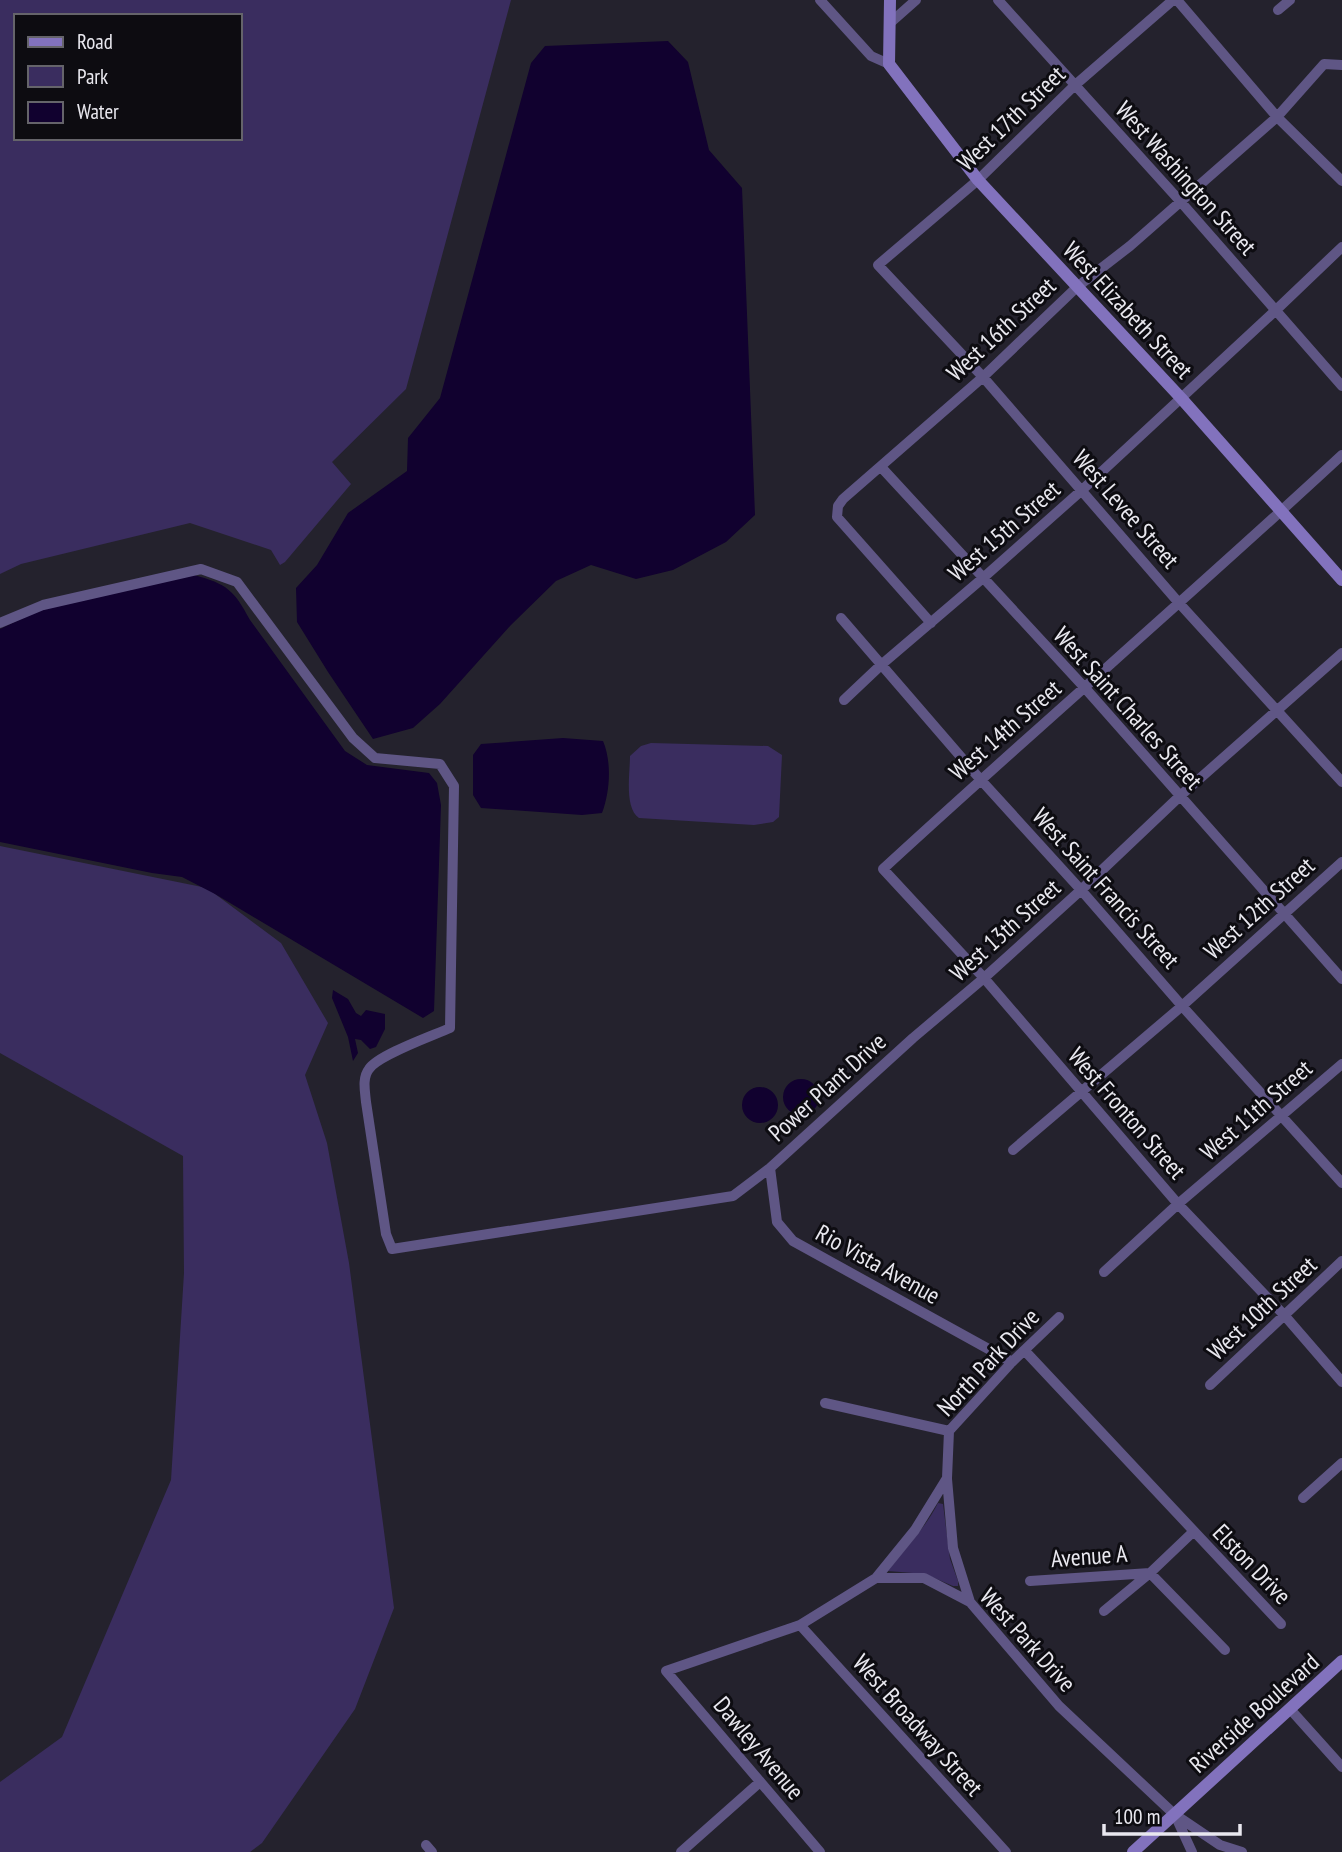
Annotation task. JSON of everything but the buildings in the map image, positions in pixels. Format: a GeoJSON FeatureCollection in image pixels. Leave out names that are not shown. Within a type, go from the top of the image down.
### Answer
{"type":"FeatureCollection","features":[{"type":"Feature","properties":{"kind":"street"},"geometry":{"type":"LineString","coordinates":[[820,0],[871,56],[888,64],[890,0]]}},
{"type":"Feature","properties":{"kind":"street"},"geometry":{"type":"LineString","coordinates":[[890,23],[916,0]]}},
{"type":"Feature","properties":{"kind":"street","name":"West Washington Street"},"geometry":{"type":"LineString","coordinates":[[998,0],[1181,201],[1342,386]]}},
{"type":"Feature","properties":{"kind":"street"},"geometry":{"type":"LineString","coordinates":[[1175,0],[1277,117],[1342,181]]}},
{"type":"Feature","properties":{"kind":"street","name":"West 17th Street"},"geometry":{"type":"LineString","coordinates":[[878,265],[978,180],[1074,86],[1175,0]]}},
{"type":"Feature","properties":{"kind":"street"},"geometry":{"type":"LineString","coordinates":[[1278,10],[1290,0]]}},
{"type":"Feature","properties":{"kind":"street","name":"West Elizabeth Street"},"geometry":{"type":"LineString","coordinates":[[888,64],[978,180],[1181,398],[1342,580]]}},
{"type":"Feature","properties":{"kind":"street","name":"West 16th Street"},"geometry":{"type":"LineString","coordinates":[[930,623],[837,517],[838,506],[843,499],[983,377],[1077,286],[1130,246],[1277,117],[1324,64],[1342,65]]}},
{"type":"Feature","properties":{"kind":"street","name":"West 15th Street"},"geometry":{"type":"LineString","coordinates":[[844,700],[1082,490],[1342,247]]}},
{"type":"Feature","properties":{"kind":"street","name":"West Levee Street"},"geometry":{"type":"LineString","coordinates":[[878,265],[983,377],[1180,603],[1342,782]]}},
{"type":"Feature","properties":{"kind":"street","name":"West 14th Street"},"geometry":{"type":"LineString","coordinates":[[883,869],[1342,454]]}},
{"type":"Feature","properties":{"kind":"street","name":"West Saint Charles Street"},"geometry":{"type":"LineString","coordinates":[[881,467],[1085,688],[1342,979]]}},
{"type":"Feature","properties":{"kind":"street","name":"Power Plant Drive"},"geometry":{"type":"LineString","coordinates":[[0,624],[43,605],[201,569],[237,582],[345,728],[375,758],[440,764],[454,786],[450,1028],[381,1058],[369,1069],[364,1081],[386,1234],[392,1249],[733,1196],[770,1168],[913,1038]]}},
{"type":"Feature","properties":{"kind":"street","name":"West Saint Francis Street"},"geometry":{"type":"LineString","coordinates":[[841,618],[980,779],[1342,1183]]}},
{"type":"Feature","properties":{"kind":"street","name":"West 13th Street"},"geometry":{"type":"LineString","coordinates":[[913,1038],[984,978],[1180,796],[1342,653]]}},
{"type":"Feature","properties":{"kind":"street","name":"West 12th Street"},"geometry":{"type":"LineString","coordinates":[[1013,1150],[1182,1006],[1342,862]]}},
{"type":"Feature","properties":{"kind":"street","name":"West Fronton Street"},"geometry":{"type":"LineString","coordinates":[[883,869],[984,978],[1178,1204],[1285,1316],[1342,1382]]}},
{"type":"Feature","properties":{"kind":"street","name":"West 11th Street"},"geometry":{"type":"LineString","coordinates":[[1104,1272],[1178,1204],[1342,1064]]}},
{"type":"Feature","properties":{"kind":"street","name":"Rio Vista Avenue"},"geometry":{"type":"LineString","coordinates":[[770,1168],[777,1222],[793,1241],[1012,1362]]}},
{"type":"Feature","properties":{"kind":"street","name":"West 10th Street"},"geometry":{"type":"LineString","coordinates":[[1210,1385],[1342,1261]]}},
{"type":"Feature","properties":{"kind":"street","name":"North Park Drive"},"geometry":{"type":"LineString","coordinates":[[970,1602],[953,1548],[947,1478],[950,1431],[1012,1362],[1059,1317]]}},
{"type":"Feature","properties":{"kind":"street"},"geometry":{"type":"LineString","coordinates":[[1025,1351],[1193,1532]]}},
{"type":"Feature","properties":{"kind":"street"},"geometry":{"type":"LineString","coordinates":[[825,1403],[950,1431]]}},
{"type":"Feature","properties":{"kind":"street"},"geometry":{"type":"LineString","coordinates":[[1304,1498],[1342,1463]]}},
{"type":"Feature","properties":{"kind":"street","name":"North Park Drive"},"geometry":{"type":"LineString","coordinates":[[876,1578],[915,1530],[947,1478]]}},
{"type":"Feature","properties":{"kind":"street","name":"Avenue A"},"geometry":{"type":"LineString","coordinates":[[1104,1611],[1150,1573],[1193,1532]]}},
{"type":"Feature","properties":{"kind":"street","name":"Elston Drive"},"geometry":{"type":"LineString","coordinates":[[1193,1532],[1281,1625]]}},
{"type":"Feature","properties":{"kind":"street","name":"Avenue A"},"geometry":{"type":"LineString","coordinates":[[1030,1581],[1150,1573],[1225,1650]]}},
{"type":"Feature","properties":{"kind":"street"},"geometry":{"type":"LineString","coordinates":[[800,1625],[876,1578]]}},
{"type":"Feature","properties":{"kind":"street","name":"West Park Drive"},"geometry":{"type":"LineString","coordinates":[[876,1578],[924,1578],[970,1602],[1059,1706],[1174,1814]]}},
{"type":"Feature","properties":{"kind":"street","name":"Dawley Avenue"},"geometry":{"type":"LineString","coordinates":[[800,1625],[666,1671],[820,1852]]}},
{"type":"Feature","properties":{"kind":"street","name":"West Broadway Street"},"geometry":{"type":"LineString","coordinates":[[800,1625],[1006,1852]]}},
{"type":"Feature","properties":{"kind":"street","name":"Riverside Boulevard"},"geometry":{"type":"LineString","coordinates":[[1133,1852],[1342,1661]]}},
{"type":"Feature","properties":{"kind":"street"},"geometry":{"type":"LineString","coordinates":[[1290,1709],[1342,1767]]}},
{"type":"Feature","properties":{"kind":"street"},"geometry":{"type":"LineString","coordinates":[[681,1852],[760,1782]]}},
{"type":"Feature","properties":{"kind":"street"},"geometry":{"type":"LineString","coordinates":[[1174,1814],[1192,1852]]}},
{"type":"Feature","properties":{"kind":"street"},"geometry":{"type":"LineString","coordinates":[[1174,1814],[1220,1845],[1242,1852]]}},
{"type":"Feature","properties":{"kind":"green space"},"geometry":{"type":"Polygon","coordinates":[[[0,0],[511,0],[406,389],[332,462],[351,484],[285,562],[280,565],[271,550],[190,523],[21,564],[0,574],[0,0]]]}},
{"type":"Feature","properties":{"kind":"green space"},"geometry":{"type":"Polygon","coordinates":[[[651,743],[768,746],[782,755],[779,817],[773,822],[754,825],[639,818],[631,806],[630,756],[641,746],[651,743]]]}},
{"type":"Feature","properties":{"kind":"green space"},"geometry":{"type":"Polygon","coordinates":[[[0,846],[207,888],[281,943],[328,1023],[305,1075],[327,1143],[349,1263],[394,1608],[355,1709],[262,1843],[250,1852],[0,1852],[0,1782],[62,1737],[171,1480],[184,1273],[183,1156],[0,1053],[0,846]]]}},
{"type":"Feature","properties":{"kind":"green space"},"geometry":{"type":"Polygon","coordinates":[[[938,1503],[943,1504],[950,1559],[958,1586],[925,1574],[888,1571],[921,1530],[938,1503]]]}},
{"type":"Feature","properties":{"kind":"water"},"geometry":{"type":"Polygon","coordinates":[[[668,41],[688,62],[709,150],[742,188],[755,515],[726,542],[673,570],[636,579],[591,565],[556,581],[511,625],[440,704],[413,728],[373,739],[297,622],[296,588],[317,565],[348,513],[407,471],[408,438],[440,398],[531,63],[545,46],[668,41]]]}},
{"type":"Feature","properties":{"kind":"water"},"geometry":{"type":"Polygon","coordinates":[[[194,575],[222,585],[234,595],[345,751],[367,765],[429,773],[437,783],[441,805],[434,1011],[423,1018],[182,877],[0,842],[0,629],[42,609],[194,575]]]}},
{"type":"Feature","properties":{"kind":"water"},"geometry":{"type":"Polygon","coordinates":[[[563,738],[603,741],[608,758],[609,777],[602,813],[582,815],[481,808],[473,795],[473,755],[481,744],[563,738]]]}},
{"type":"Feature","properties":{"kind":"water"},"geometry":{"type":"Polygon","coordinates":[[[333,990],[348,999],[356,1013],[361,1016],[366,1010],[385,1014],[385,1029],[376,1047],[370,1049],[361,1040],[355,1039],[358,1053],[353,1061],[348,1037],[332,998],[333,990]]]}},
{"type":"Feature","properties":{"kind":"water"},"geometry":{"type":"Polygon","coordinates":[[[801,1079],[814,1084],[819,1097],[814,1110],[801,1115],[788,1110],[783,1097],[788,1084],[801,1079]]]}},
{"type":"Feature","properties":{"kind":"water"},"geometry":{"type":"Polygon","coordinates":[[[760,1087],[773,1092],[778,1105],[773,1118],[760,1123],[747,1118],[742,1105],[747,1092],[760,1087]]]}}]}
